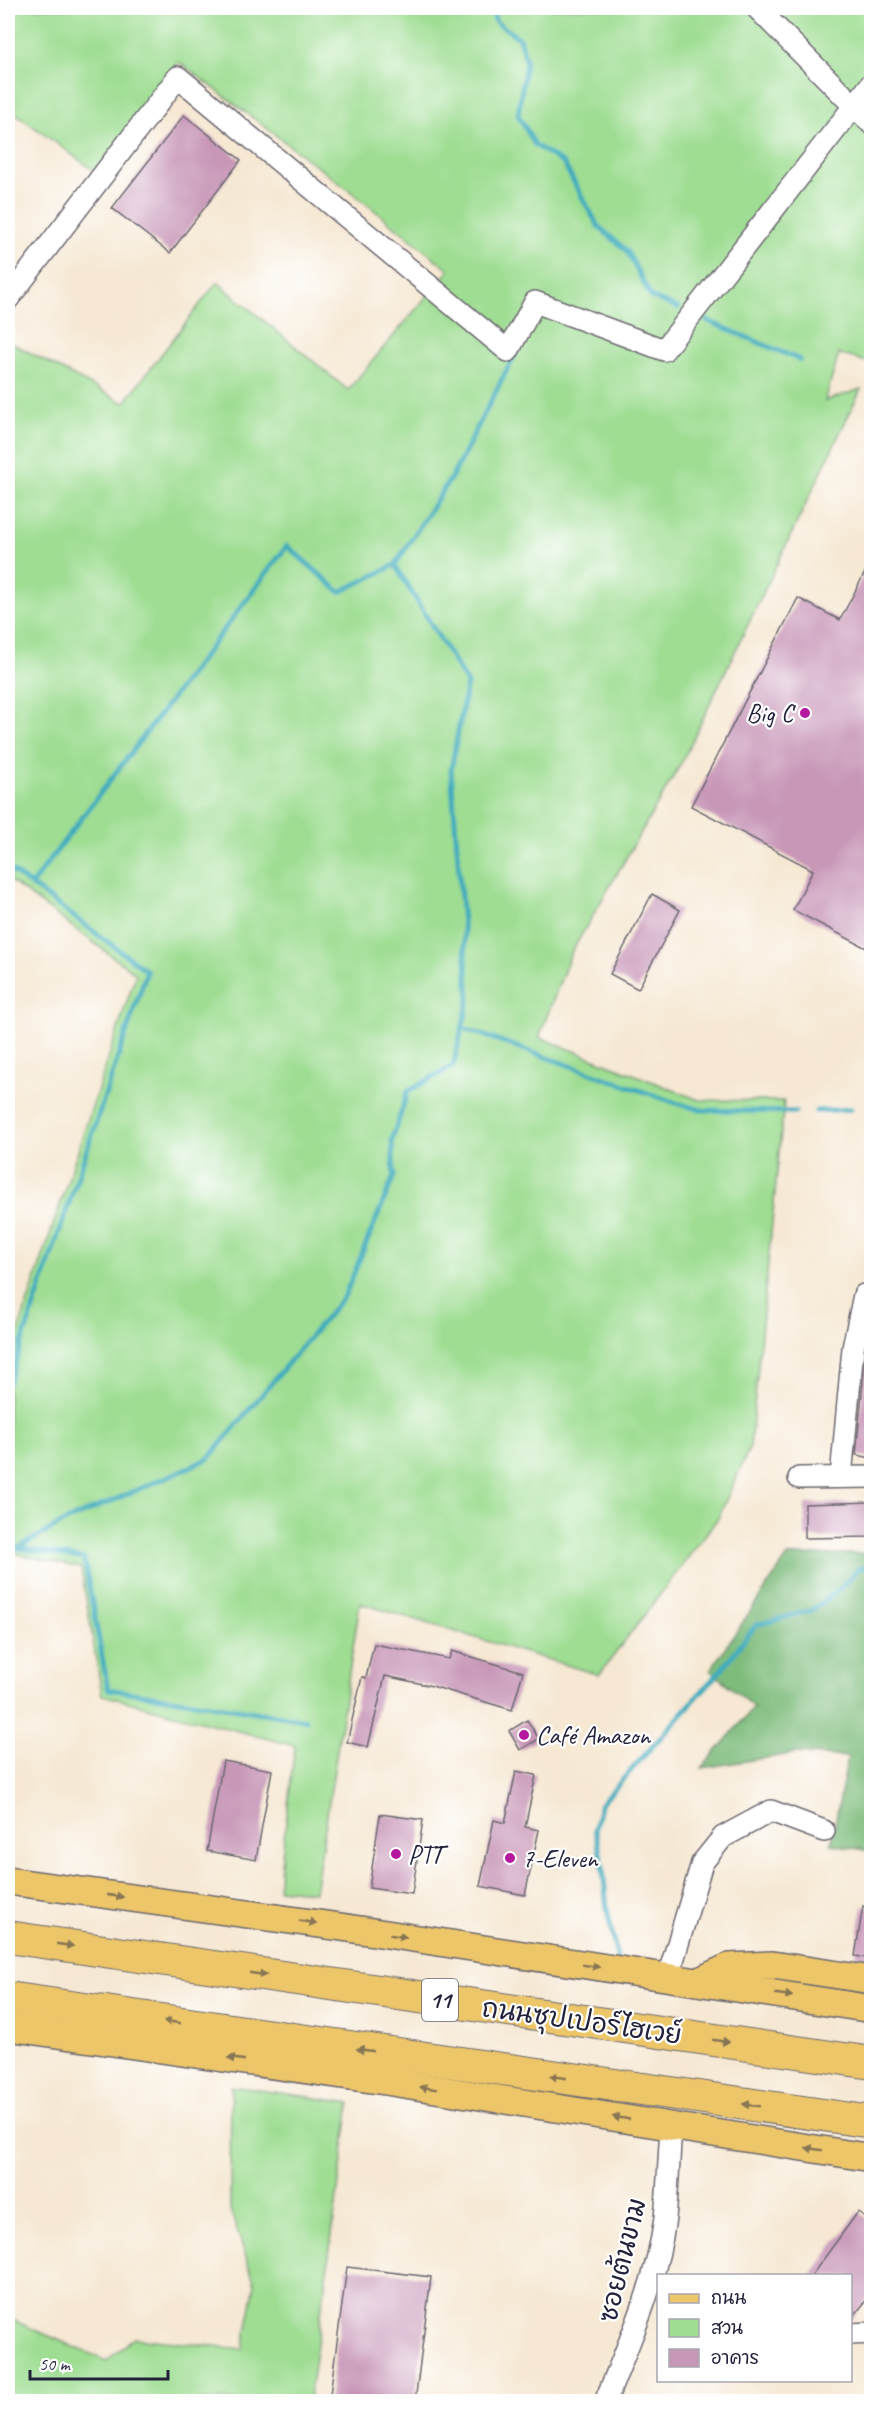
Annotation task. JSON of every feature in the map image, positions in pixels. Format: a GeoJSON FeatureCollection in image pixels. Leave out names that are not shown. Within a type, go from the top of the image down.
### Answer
{"type":"FeatureCollection","features":[{"type":"Feature","properties":{"kind":"highway","name":"ถนนซุปเปอร์ไฮเวย์"},"geometry":{"type":"LineString","coordinates":[[8,1937],[872,2063]]}},
{"type":"Feature","properties":{"kind":"highway","name":"11"},"geometry":{"type":"LineString","coordinates":[[8,1998],[872,2122]]}},
{"type":"Feature","properties":{"kind":"main road"},"geometry":{"type":"LineString","coordinates":[[8,1881],[341,1927],[872,2009]]}},
{"type":"Feature","properties":{"kind":"main road"},"geometry":{"type":"LineString","coordinates":[[698,1982],[729,1967],[772,1965],[872,1980]]}},
{"type":"Feature","properties":{"kind":"main road"},"geometry":{"type":"LineString","coordinates":[[8,2027],[385,2081],[872,2158]]}},
{"type":"Feature","properties":{"kind":"street"},"geometry":{"type":"LineString","coordinates":[[757,8],[872,124]]}},
{"type":"Feature","properties":{"kind":"street"},"geometry":{"type":"LineString","coordinates":[[8,299],[178,78],[508,351],[536,302],[664,350],[872,83]]}},
{"type":"Feature","properties":{"kind":"street"},"geometry":{"type":"LineString","coordinates":[[841,1477],[853,1348],[864,1295]]}},
{"type":"Feature","properties":{"kind":"street"},"geometry":{"type":"LineString","coordinates":[[799,1478],[872,1477]]}},
{"type":"Feature","properties":{"kind":"street"},"geometry":{"type":"LineString","coordinates":[[668,1977],[702,1863],[723,1837],[771,1811],[824,1831]]}},
{"type":"Feature","properties":{"kind":"street","name":"ซอยต้นขาม"},"geometry":{"type":"LineString","coordinates":[[605,2402],[638,2321],[652,2275],[664,2219],[671,2126]]}},
{"type":"Feature","properties":{"kind":"street"},"geometry":{"type":"LineString","coordinates":[[852,2334],[872,2332]]}},
{"type":"Feature","properties":{"kind":"green space"},"geometry":{"type":"Polygon","coordinates":[[[8,8],[871,8],[871,363],[839,354],[825,401],[861,389],[683,760],[571,953],[539,1037],[699,1100],[784,1101],[750,1447],[718,1518],[599,1675],[360,1603],[315,1892],[278,1889],[295,1746],[102,1695],[81,1568],[8,1552],[8,1362],[136,974],[8,879],[8,341],[124,403],[217,282],[348,390],[449,270],[363,201],[179,62],[96,172],[8,108],[8,8]]]}},
{"type":"Feature","properties":{"kind":"green space"},"geometry":{"type":"Polygon","coordinates":[[[871,1553],[871,1851],[831,1844],[848,1757],[797,1753],[702,1768],[754,1707],[710,1670],[788,1556],[871,1553]]]}},
{"type":"Feature","properties":{"kind":"green space"},"geometry":{"type":"Polygon","coordinates":[[[231,2086],[350,2103],[309,2401],[8,2401],[8,2318],[106,2361],[134,2338],[243,2349],[255,2284],[230,2209],[231,2086]]]}},
{"type":"Feature","properties":{"kind":"building"},"geometry":{"type":"Polygon","coordinates":[[[184,115],[241,160],[170,253],[112,208],[184,115]]]}},
{"type":"Feature","properties":{"kind":"building","name":"Big C"},"geometry":{"type":"Polygon","coordinates":[[[872,559],[872,951],[793,910],[813,870],[691,806],[798,598],[840,620],[872,559]]]}},
{"type":"Feature","properties":{"kind":"building"},"geometry":{"type":"Polygon","coordinates":[[[652,894],[680,910],[638,989],[610,974],[652,894]]]}},
{"type":"Feature","properties":{"kind":"building"},"geometry":{"type":"Polygon","coordinates":[[[865,1361],[872,1361],[872,1458],[856,1455],[865,1361]]]}},
{"type":"Feature","properties":{"kind":"building"},"geometry":{"type":"Polygon","coordinates":[[[872,1502],[872,1537],[805,1538],[805,1504],[872,1502]]]}},
{"type":"Feature","properties":{"kind":"building"},"geometry":{"type":"Polygon","coordinates":[[[374,1644],[449,1659],[452,1651],[523,1672],[512,1710],[432,1686],[385,1676],[368,1747],[347,1742],[362,1677],[366,1678],[374,1644]]]}},
{"type":"Feature","properties":{"kind":"building","name":"Café Amazon"},"geometry":{"type":"Polygon","coordinates":[[[527,1720],[539,1739],[520,1750],[509,1731],[527,1720]]]}},
{"type":"Feature","properties":{"kind":"building"},"geometry":{"type":"Polygon","coordinates":[[[223,1761],[272,1770],[256,1860],[207,1851],[223,1761]]]}},
{"type":"Feature","properties":{"kind":"building","name":"7-Eleven"},"geometry":{"type":"Polygon","coordinates":[[[516,1771],[536,1775],[525,1827],[539,1830],[525,1895],[480,1886],[494,1820],[505,1823],[516,1771]]]}},
{"type":"Feature","properties":{"kind":"building","name":"PTT"},"geometry":{"type":"Polygon","coordinates":[[[380,1814],[423,1820],[412,1894],[369,1888],[380,1814]]]}},
{"type":"Feature","properties":{"kind":"building"},"geometry":{"type":"Polygon","coordinates":[[[863,1906],[872,1907],[872,1959],[855,1956],[863,1906]]]}},
{"type":"Feature","properties":{"kind":"building"},"geometry":{"type":"Polygon","coordinates":[[[858,2212],[872,2222],[872,2293],[852,2318],[852,2274],[812,2274],[858,2212]]]}},
{"type":"Feature","properties":{"kind":"building"},"geometry":{"type":"Polygon","coordinates":[[[347,2267],[431,2277],[415,2402],[329,2402],[347,2267]]]}},
{"type":"Feature","properties":{"kind":"waterway"},"geometry":{"type":"LineString","coordinates":[[491,8],[496,22],[519,38],[526,61],[518,115],[535,145],[564,164],[598,226],[627,251],[651,297],[678,308]]}},
{"type":"Feature","properties":{"kind":"waterway"},"geometry":{"type":"LineString","coordinates":[[706,320],[800,360]]}},
{"type":"Feature","properties":{"kind":"waterway"},"geometry":{"type":"LineString","coordinates":[[18,1548],[66,1521],[208,1459],[345,1295],[394,1176],[392,1140],[408,1091],[453,1066],[469,1000],[451,770],[467,683],[395,565],[454,473],[515,354]]}},
{"type":"Feature","properties":{"kind":"waterway"},"geometry":{"type":"LineString","coordinates":[[31,885],[287,546],[340,592],[395,565]]}},
{"type":"Feature","properties":{"kind":"waterway"},"geometry":{"type":"LineString","coordinates":[[8,868],[147,971],[8,1384]]}},
{"type":"Feature","properties":{"kind":"waterway"},"geometry":{"type":"LineString","coordinates":[[463,1028],[702,1110],[795,1112]]}},
{"type":"Feature","properties":{"kind":"waterway"},"geometry":{"type":"LineString","coordinates":[[816,1111],[851,1109]]}},
{"type":"Feature","properties":{"kind":"waterway"},"geometry":{"type":"LineString","coordinates":[[8,1544],[18,1548],[84,1559],[108,1689],[306,1720]]}},
{"type":"Feature","properties":{"kind":"waterway"},"geometry":{"type":"LineString","coordinates":[[618,1963],[595,1829],[600,1805],[721,1670],[756,1625],[812,1610],[840,1589],[859,1568],[872,1567]]}},
{"type":"Feature","properties":{"kind":"place","name":"Big C"},"geometry":{"type":"Point","coordinates":[805,713]}},
{"type":"Feature","properties":{"kind":"place","name":"Café Amazon"},"geometry":{"type":"Point","coordinates":[524,1735]}},
{"type":"Feature","properties":{"kind":"place","name":"PTT"},"geometry":{"type":"Point","coordinates":[396,1854]}},
{"type":"Feature","properties":{"kind":"place","name":"7-Eleven"},"geometry":{"type":"Point","coordinates":[510,1858]}}]}
